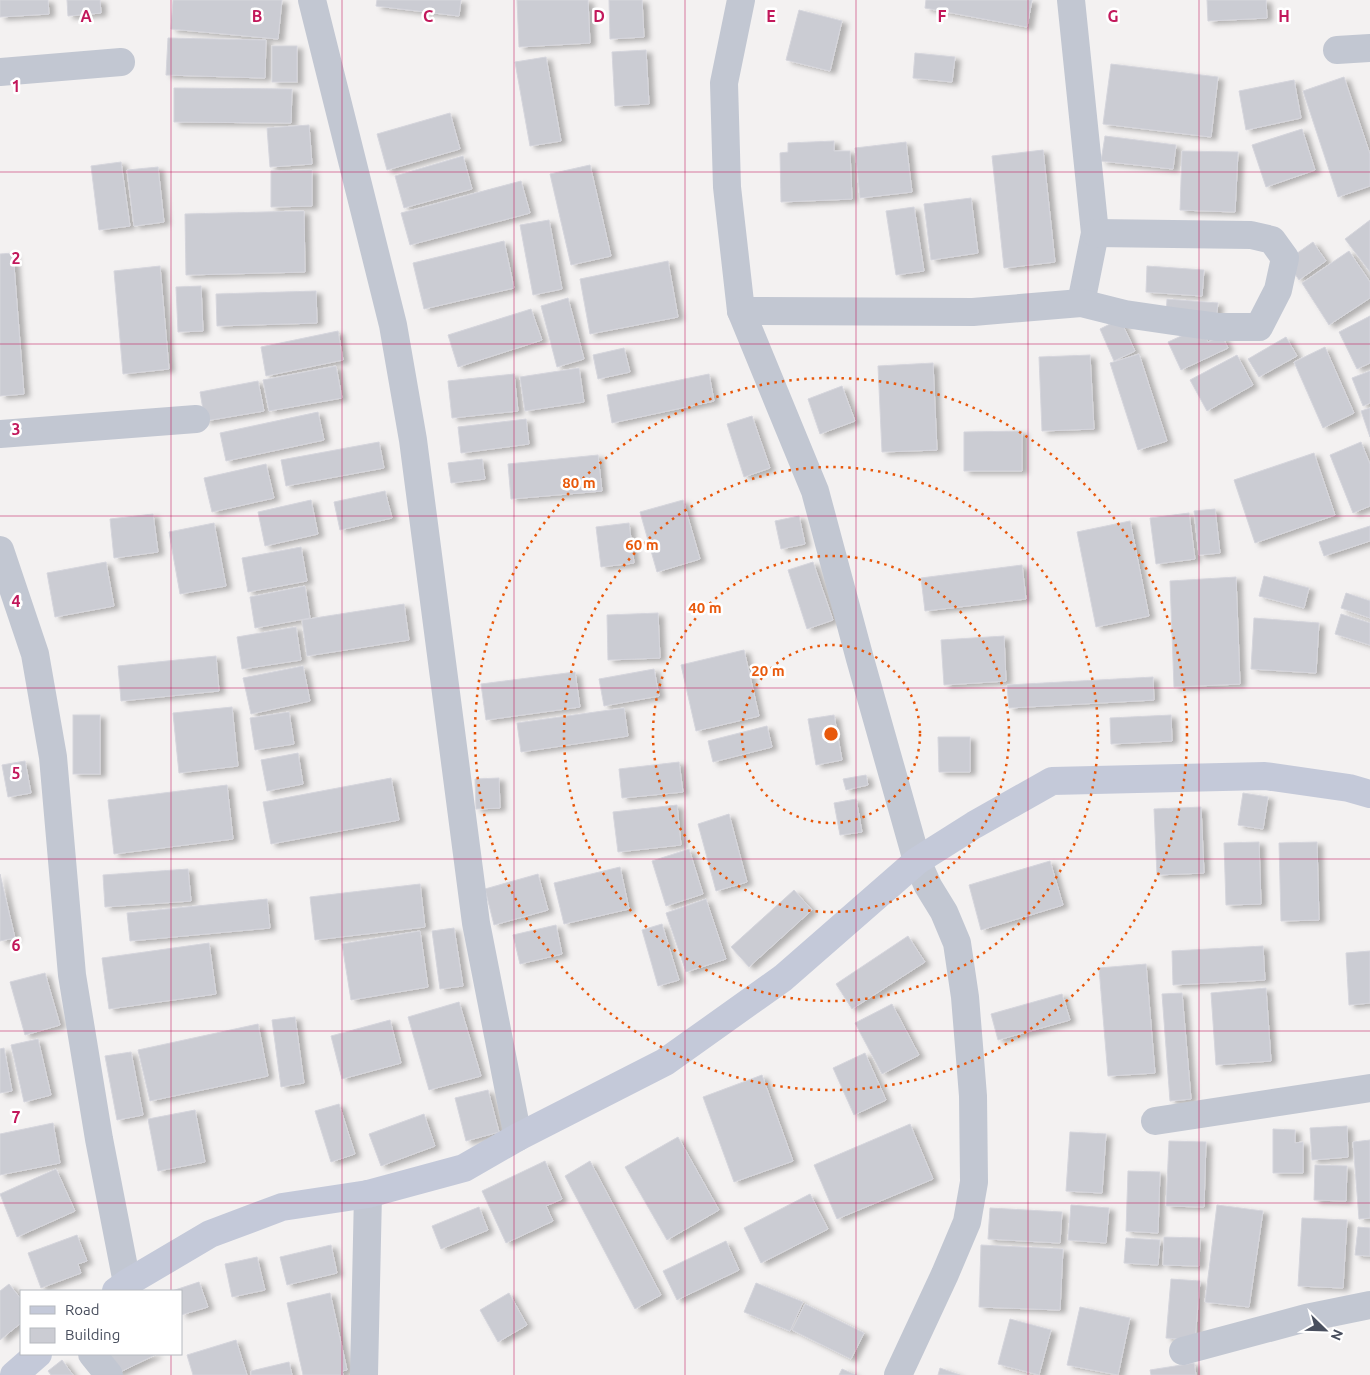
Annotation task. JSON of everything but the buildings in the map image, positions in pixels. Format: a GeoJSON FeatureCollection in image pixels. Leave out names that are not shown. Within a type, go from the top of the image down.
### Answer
{"type":"FeatureCollection","features":[{"type":"Feature","properties":{"kind":"street"},"geometry":{"type":"LineString","coordinates":[[312,0],[390,316],[405,392],[413,440],[476,924],[518,1137]]}},
{"type":"Feature","properties":{"kind":"street"},"geometry":{"type":"LineString","coordinates":[[741,0],[724,83],[727,188],[740,311],[815,491],[917,862],[928,886],[944,912],[957,943],[965,997],[973,1096],[974,1182],[967,1222],[898,1375]]}},
{"type":"Feature","properties":{"kind":"street"},"geometry":{"type":"LineString","coordinates":[[1071,0],[1094,233],[1081,303]]}},
{"type":"Feature","properties":{"kind":"street"},"geometry":{"type":"LineString","coordinates":[[1337,50],[1370,48]]}},
{"type":"Feature","properties":{"kind":"street"},"geometry":{"type":"LineString","coordinates":[[0,72],[121,62]]}},
{"type":"Feature","properties":{"kind":"street"},"geometry":{"type":"LineString","coordinates":[[740,311],[973,312],[1081,303],[1125,314],[1191,324],[1218,327],[1259,327],[1278,290],[1285,258],[1272,240],[1251,235],[1094,233]]}},
{"type":"Feature","properties":{"kind":"street"},"geometry":{"type":"LineString","coordinates":[[0,434],[196,419]]}},
{"type":"Feature","properties":{"kind":"street"},"geometry":{"type":"LineString","coordinates":[[0,550],[35,654],[53,757],[72,976],[121,1287],[210,1234],[282,1207],[368,1194],[464,1168],[518,1137],[665,1062],[783,978],[917,862],[974,825],[1052,781],[1265,776],[1349,788],[1370,794]]}},
{"type":"Feature","properties":{"kind":"street"},"geometry":{"type":"LineString","coordinates":[[1155,1121],[1370,1088]]}},
{"type":"Feature","properties":{"kind":"street"},"geometry":{"type":"LineString","coordinates":[[364,1375],[368,1194]]}},
{"type":"Feature","properties":{"kind":"street"},"geometry":{"type":"LineString","coordinates":[[1183,1351],[1306,1318],[1370,1305]]}},
{"type":"Feature","properties":{"kind":"street"},"geometry":{"type":"LineString","coordinates":[[14,1375],[37,1355]]}},
{"type":"Feature","properties":{"kind":"street"},"geometry":{"type":"LineString","coordinates":[[93,1355],[109,1375]]}}]}
